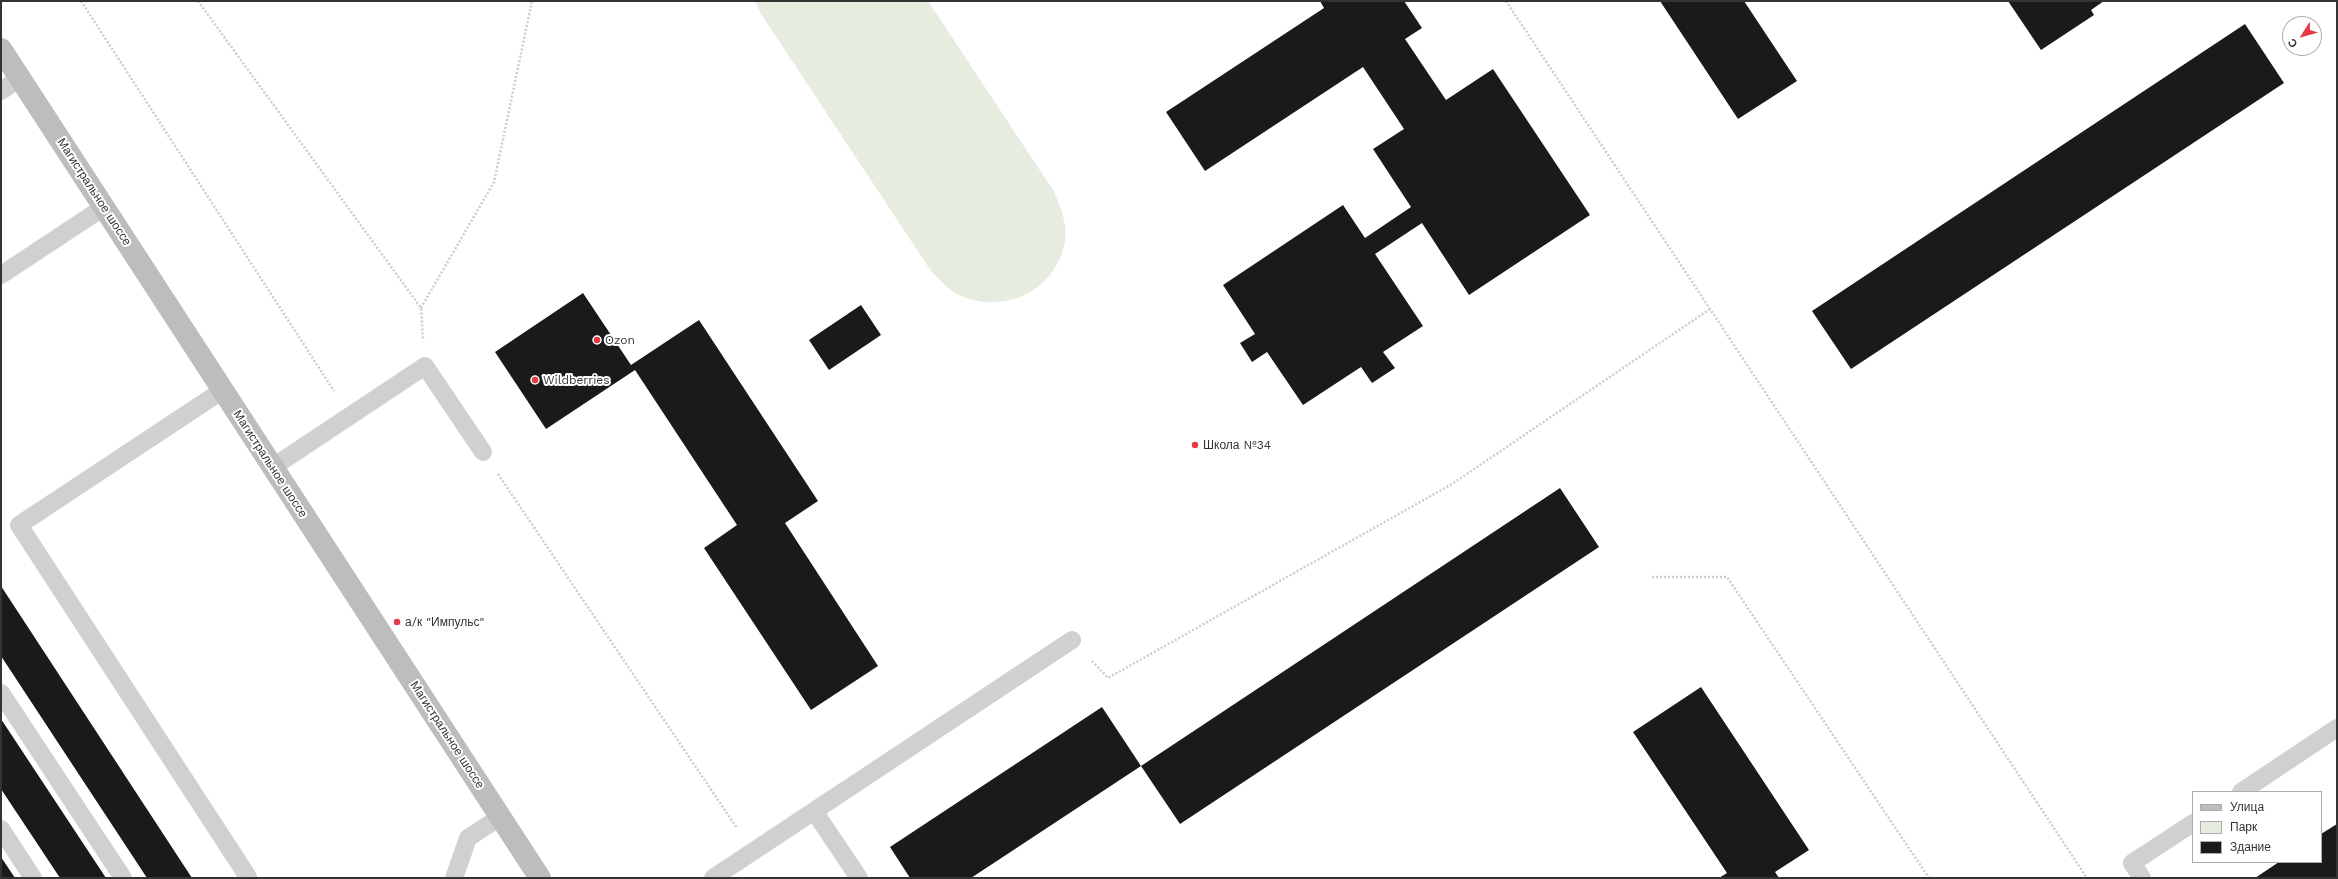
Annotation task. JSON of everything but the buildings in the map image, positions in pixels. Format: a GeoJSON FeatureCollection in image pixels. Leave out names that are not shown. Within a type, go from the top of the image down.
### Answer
{"type":"FeatureCollection","features":[{"type":"Feature","properties":{"kind":"main road","name":"Магистральное шоссе"},"geometry":{"type":"LineString","coordinates":[[1,49],[540,878]]}},
{"type":"Feature","properties":{"kind":"lane"},"geometry":{"type":"LineString","coordinates":[[1,91],[20,78]]}},
{"type":"Feature","properties":{"kind":"lane"},"geometry":{"type":"LineString","coordinates":[[1,275],[104,207]]}},
{"type":"Feature","properties":{"kind":"lane"},"geometry":{"type":"LineString","coordinates":[[273,467],[425,366],[483,452]]}},
{"type":"Feature","properties":{"kind":"lane"},"geometry":{"type":"LineString","coordinates":[[222,390],[19,524],[248,877]]}},
{"type":"Feature","properties":{"kind":"lane"},"geometry":{"type":"LineString","coordinates":[[713,878],[1072,640]]}},
{"type":"Feature","properties":{"kind":"lane"},"geometry":{"type":"LineString","coordinates":[[1,693],[123,878]]}},
{"type":"Feature","properties":{"kind":"lane"},"geometry":{"type":"LineString","coordinates":[[2242,791],[2337,728]]}},
{"type":"Feature","properties":{"kind":"lane"},"geometry":{"type":"LineString","coordinates":[[814,811],[859,878]]}},
{"type":"Feature","properties":{"kind":"lane"},"geometry":{"type":"LineString","coordinates":[[454,878],[468,838],[500,817]]}},
{"type":"Feature","properties":{"kind":"lane"},"geometry":{"type":"LineString","coordinates":[[2142,878],[2132,863],[2192,824]]}},
{"type":"Feature","properties":{"kind":"lane"},"geometry":{"type":"LineString","coordinates":[[1,829],[33,878]]}},
{"type":"Feature","properties":{"kind":"path"},"geometry":{"type":"LineString","coordinates":[[81,1],[350,415]]}},
{"type":"Feature","properties":{"kind":"path"},"geometry":{"type":"LineString","coordinates":[[198,1],[421,308],[425,366]]}},
{"type":"Feature","properties":{"kind":"path"},"geometry":{"type":"LineString","coordinates":[[421,308],[494,182],[532,1]]}},
{"type":"Feature","properties":{"kind":"path"},"geometry":{"type":"LineString","coordinates":[[1506,1],[2087,878]]}},
{"type":"Feature","properties":{"kind":"path"},"geometry":{"type":"LineString","coordinates":[[1072,640],[1108,678],[1452,484],[1710,309]]}},
{"type":"Feature","properties":{"kind":"path"},"geometry":{"type":"LineString","coordinates":[[483,452],[753,852]]}},
{"type":"Feature","properties":{"kind":"path"},"geometry":{"type":"LineString","coordinates":[[1652,577],[1727,577],[1929,878]]}},
{"type":"Feature","properties":{"kind":"green space"},"geometry":{"type":"Polygon","coordinates":[[[755,1],[928,1],[1056,196],[1066,231],[1064,246],[1058,262],[1049,276],[1038,287],[1024,295],[1010,300],[994,302],[977,301],[961,296],[945,285],[931,271],[761,14],[755,1]]]}},
{"type":"Feature","properties":{"kind":"place","name":"Ozon"},"geometry":{"type":"Point","coordinates":[597,340]}},
{"type":"Feature","properties":{"kind":"place","name":"Wildberries"},"geometry":{"type":"Point","coordinates":[535,380]}},
{"type":"Feature","properties":{"kind":"place","name":"Школа №34"},"geometry":{"type":"Point","coordinates":[1195,445]}},
{"type":"Feature","properties":{"kind":"place","name":"а/к \"Импульс\""},"geometry":{"type":"Point","coordinates":[397,622]}}]}
